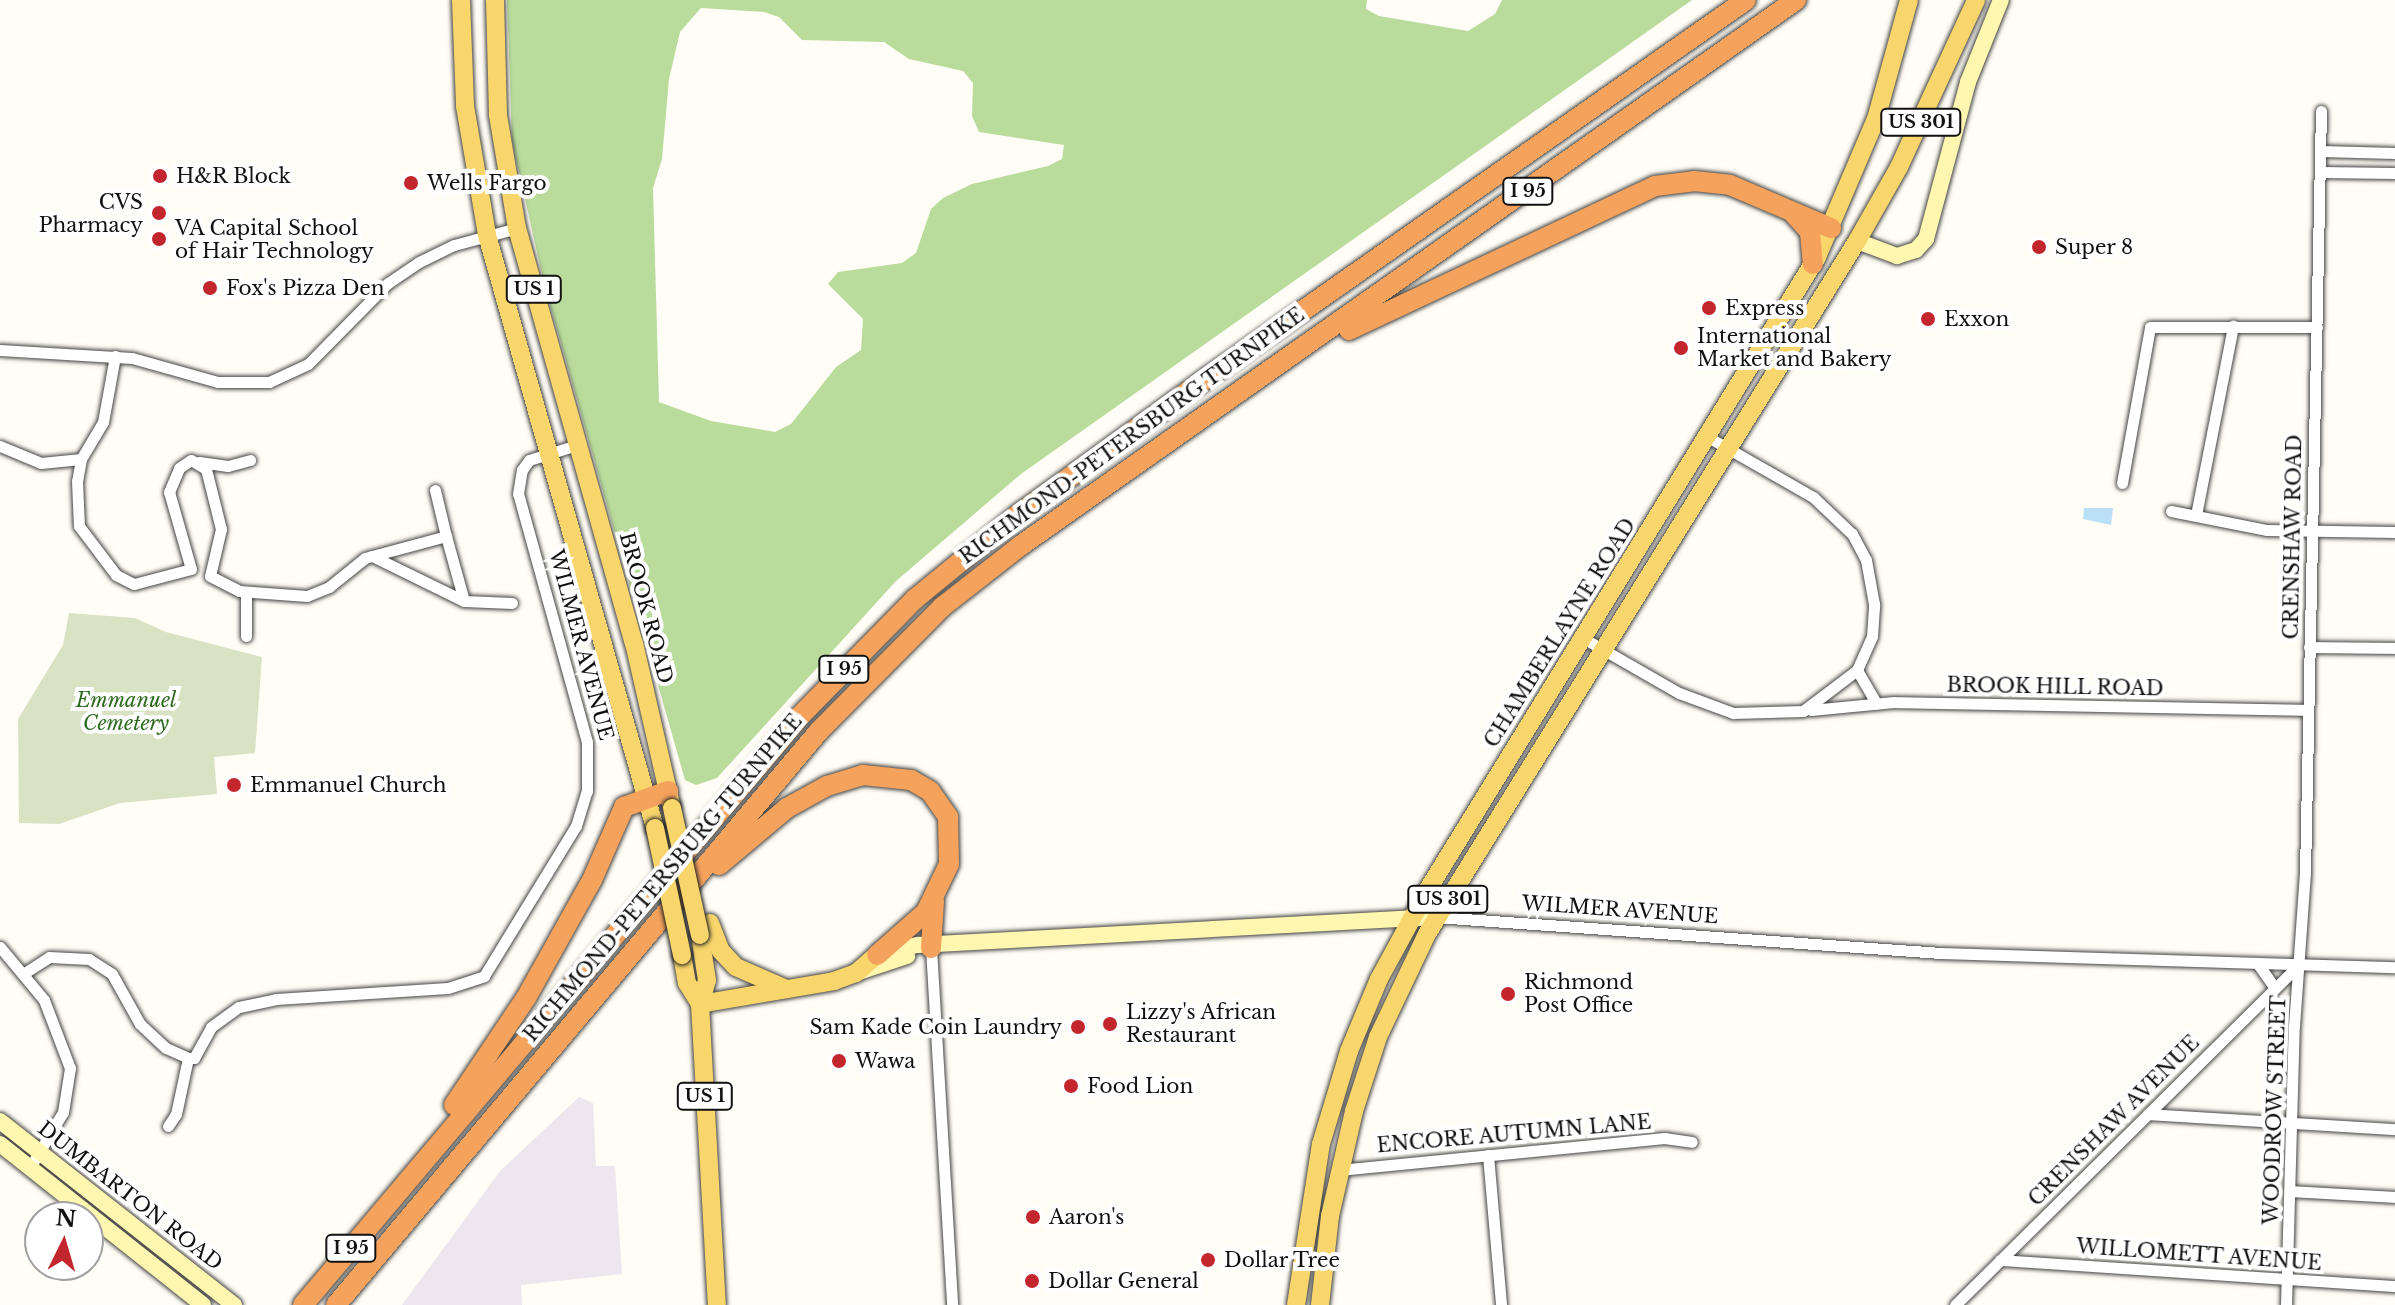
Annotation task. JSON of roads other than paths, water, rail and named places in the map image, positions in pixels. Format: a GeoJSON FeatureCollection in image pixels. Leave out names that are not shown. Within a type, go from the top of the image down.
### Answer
{"type":"FeatureCollection","features":[{"type":"Feature","properties":{"kind":"highway"},"geometry":{"type":"LineString","coordinates":[[1646,71],[1726,0]]}},
{"type":"Feature","properties":{"kind":"highway","name":"I 95"},"geometry":{"type":"LineString","coordinates":[[1646,71],[1746,0]]}},
{"type":"Feature","properties":{"kind":"highway","name":"I 95"},"geometry":{"type":"LineString","coordinates":[[1258,379],[1796,0]]}},
{"type":"Feature","properties":{"kind":"highway","name":"RICHMOND-PETERSBURG TURNPIKE"},"geometry":{"type":"LineString","coordinates":[[303,1305],[801,715],[915,599],[1019,514],[1646,71]]}},
{"type":"Feature","properties":{"kind":"highway"},"geometry":{"type":"LineString","coordinates":[[1258,379],[1405,301],[1655,186],[1722,184],[1831,228]]}},
{"type":"Feature","properties":{"kind":"highway"},"geometry":{"type":"LineString","coordinates":[[1788,209],[1810,232],[1813,264]]}},
{"type":"Feature","properties":{"kind":"highway","name":"RICHMOND-PETERSBURG TURNPIKE"},"geometry":{"type":"LineString","coordinates":[[336,1305],[847,700],[942,607],[1258,379]]}},
{"type":"Feature","properties":{"kind":"highway"},"geometry":{"type":"LineString","coordinates":[[695,879],[805,797],[845,779],[883,774],[924,787],[948,817],[949,864],[934,901],[931,948]]}},
{"type":"Feature","properties":{"kind":"highway"},"geometry":{"type":"LineString","coordinates":[[398,1190],[526,998],[603,858],[624,807],[646,796],[674,799]]}},
{"type":"Feature","properties":{"kind":"highway"},"geometry":{"type":"LineString","coordinates":[[877,955],[934,901]]}},
{"type":"Feature","properties":{"kind":"main road","name":"US 1"},"geometry":{"type":"LineString","coordinates":[[461,0],[465,106],[487,235],[655,828],[687,983],[700,1004]]}},
{"type":"Feature","properties":{"kind":"main road","name":"BROOK ROAD"},"geometry":{"type":"LineString","coordinates":[[495,0],[498,115],[517,228],[674,799]]}},
{"type":"Feature","properties":{"kind":"main road","name":"CHAMBERLAYNE ROAD"},"geometry":{"type":"LineString","coordinates":[[1296,1305],[1307,1213],[1330,1107],[1363,1015],[1412,916],[1813,264],[1876,119],[1909,0]]}},
{"type":"Feature","properties":{"kind":"main road","name":"US 301"},"geometry":{"type":"LineString","coordinates":[[1320,1305],[1339,1170],[1378,1037],[1436,917],[1857,241],[1899,167],[1976,0]]}},
{"type":"Feature","properties":{"kind":"main road"},"geometry":{"type":"LineString","coordinates":[[1831,228],[1857,241]]}},
{"type":"Feature","properties":{"kind":"main road","name":"US 1"},"geometry":{"type":"LineString","coordinates":[[674,799],[705,929],[707,980],[700,1004],[717,1305]]}},
{"type":"Feature","properties":{"kind":"main road"},"geometry":{"type":"LineString","coordinates":[[705,929],[736,967],[793,991]]}},
{"type":"Feature","properties":{"kind":"main road","name":"WILMER AVENUE"},"geometry":{"type":"LineString","coordinates":[[700,1004],[793,991],[856,973],[877,955]]}},
{"type":"Feature","properties":{"kind":"street"},"geometry":{"type":"LineString","coordinates":[[1857,241],[1897,256],[1916,250],[1926,239],[1968,82],[2001,0]]}},
{"type":"Feature","properties":{"kind":"street","name":"CRENSHAW ROAD"},"geometry":{"type":"LineString","coordinates":[[2299,964],[2308,710],[2321,111]]}},
{"type":"Feature","properties":{"kind":"street"},"geometry":{"type":"LineString","coordinates":[[2321,151],[2395,153]]}},
{"type":"Feature","properties":{"kind":"street"},"geometry":{"type":"LineString","coordinates":[[2321,172],[2395,173]]}},
{"type":"Feature","properties":{"kind":"street"},"geometry":{"type":"LineString","coordinates":[[0,350],[115,356],[218,382],[282,378],[321,353],[409,269],[454,245],[517,228]]}},
{"type":"Feature","properties":{"kind":"street"},"geometry":{"type":"LineString","coordinates":[[2196,515],[2233,326]]}},
{"type":"Feature","properties":{"kind":"street"},"geometry":{"type":"LineString","coordinates":[[2122,483],[2150,327],[2317,327]]}},
{"type":"Feature","properties":{"kind":"street"},"geometry":{"type":"LineString","coordinates":[[115,356],[103,422],[81,459],[79,526],[116,575],[134,584],[191,569],[246,592],[307,596],[372,556],[446,536]]}},
{"type":"Feature","properties":{"kind":"street"},"geometry":{"type":"LineString","coordinates":[[1583,638],[1715,708],[1753,715],[1803,711],[1857,670],[1872,636],[1874,604],[1858,544],[1813,497],[1708,437]]}},
{"type":"Feature","properties":{"kind":"street","name":"WILMER AVENUE"},"geometry":{"type":"LineString","coordinates":[[168,1126],[176,1114],[188,1058],[194,1058],[211,1027],[239,1007],[276,999],[466,985],[484,976],[499,957],[576,826],[587,791],[583,726],[518,494],[522,470],[529,460],[577,445]]}},
{"type":"Feature","properties":{"kind":"street"},"geometry":{"type":"LineString","coordinates":[[0,446],[41,463],[81,459]]}},
{"type":"Feature","properties":{"kind":"street"},"geometry":{"type":"LineString","coordinates":[[191,569],[169,492],[184,461],[219,466],[250,460]]}},
{"type":"Feature","properties":{"kind":"street"},"geometry":{"type":"LineString","coordinates":[[198,462],[206,469],[221,529],[210,576]]}},
{"type":"Feature","properties":{"kind":"street"},"geometry":{"type":"LineString","coordinates":[[435,490],[464,601]]}},
{"type":"Feature","properties":{"kind":"street"},"geometry":{"type":"LineString","coordinates":[[2171,511],[2267,530],[2395,532]]}},
{"type":"Feature","properties":{"kind":"street"},"geometry":{"type":"LineString","coordinates":[[372,556],[464,601],[512,603]]}},
{"type":"Feature","properties":{"kind":"street"},"geometry":{"type":"LineString","coordinates":[[246,592],[246,636]]}},
{"type":"Feature","properties":{"kind":"street"},"geometry":{"type":"LineString","coordinates":[[2309,647],[2395,648]]}},
{"type":"Feature","properties":{"kind":"street"},"geometry":{"type":"LineString","coordinates":[[1857,670],[1877,704]]}},
{"type":"Feature","properties":{"kind":"street","name":"BROOK HILL ROAD"},"geometry":{"type":"LineString","coordinates":[[1803,711],[1877,704],[2308,710]]}},
{"type":"Feature","properties":{"kind":"street","name":"WILMER AVENUE"},"geometry":{"type":"LineString","coordinates":[[877,955],[912,945],[931,948],[1412,916],[1941,953],[2395,967]]}},
{"type":"Feature","properties":{"kind":"street"},"geometry":{"type":"LineString","coordinates":[[0,947],[26,972],[48,1009],[70,1068],[67,1100],[31,1166]]}},
{"type":"Feature","properties":{"kind":"street"},"geometry":{"type":"LineString","coordinates":[[931,948],[952,1305]]}},
{"type":"Feature","properties":{"kind":"street","name":"WILMER AVENUE"},"geometry":{"type":"LineString","coordinates":[[856,973],[931,948]]}},
{"type":"Feature","properties":{"kind":"street"},"geometry":{"type":"LineString","coordinates":[[26,972],[49,957],[89,959],[112,974],[140,1024],[155,1040],[188,1058]]}},
{"type":"Feature","properties":{"kind":"street"},"geometry":{"type":"LineString","coordinates":[[2258,964],[2274,987]]}},
{"type":"Feature","properties":{"kind":"street","name":"CRENSHAW AVENUE"},"geometry":{"type":"LineString","coordinates":[[1955,1305],[2299,964]]}},
{"type":"Feature","properties":{"kind":"street","name":"WOODROW STREET"},"geometry":{"type":"LineString","coordinates":[[2286,1305],[2299,964]]}},
{"type":"Feature","properties":{"kind":"street"},"geometry":{"type":"LineString","coordinates":[[2148,1114],[2395,1129]]}},
{"type":"Feature","properties":{"kind":"street","name":"DUMBARTON ROAD"},"geometry":{"type":"LineString","coordinates":[[0,1121],[42,1150],[234,1305]]}},
{"type":"Feature","properties":{"kind":"street","name":"ENCORE AUTUMN LANE"},"geometry":{"type":"LineString","coordinates":[[1339,1170],[1664,1138],[1692,1142]]}},
{"type":"Feature","properties":{"kind":"street","name":"DUMBARTON ROAD"},"geometry":{"type":"LineString","coordinates":[[0,1144],[203,1305]]}},
{"type":"Feature","properties":{"kind":"street"},"geometry":{"type":"LineString","coordinates":[[1488,1155],[1501,1305]]}},
{"type":"Feature","properties":{"kind":"street"},"geometry":{"type":"LineString","coordinates":[[2290,1191],[2395,1197]]}},
{"type":"Feature","properties":{"kind":"street","name":"WILLOMETT AVENUE"},"geometry":{"type":"LineString","coordinates":[[2000,1260],[2395,1286]]}},
{"type":"Feature","properties":{"kind":"water"},"geometry":{"type":"Polygon","coordinates":[[[2084,508],[2113,508],[2111,525],[2083,519],[2084,508]]]}},
{"type":"Feature","properties":{"kind":"place","name":"H&R Block"},"geometry":{"type":"Point","coordinates":[160,176]}},
{"type":"Feature","properties":{"kind":"place","name":"Wells Fargo"},"geometry":{"type":"Point","coordinates":[411,183]}},
{"type":"Feature","properties":{"kind":"place","name":"CVS Pharmacy"},"geometry":{"type":"Point","coordinates":[159,213]}},
{"type":"Feature","properties":{"kind":"place","name":"VA Capital School of Hair Technology"},"geometry":{"type":"Point","coordinates":[159,239]}},
{"type":"Feature","properties":{"kind":"place","name":"Super 8"},"geometry":{"type":"Point","coordinates":[2039,247]}},
{"type":"Feature","properties":{"kind":"place","name":"Fox's Pizza Den"},"geometry":{"type":"Point","coordinates":[210,288]}},
{"type":"Feature","properties":{"kind":"place","name":"Express"},"geometry":{"type":"Point","coordinates":[1709,308]}},
{"type":"Feature","properties":{"kind":"place","name":"Exxon"},"geometry":{"type":"Point","coordinates":[1928,319]}},
{"type":"Feature","properties":{"kind":"place","name":"International Market and Bakery"},"geometry":{"type":"Point","coordinates":[1681,348]}},
{"type":"Feature","properties":{"kind":"place","name":"Emmanuel Church"},"geometry":{"type":"Point","coordinates":[234,785]}},
{"type":"Feature","properties":{"kind":"place","name":"Richmond Post Office"},"geometry":{"type":"Point","coordinates":[1508,994]}},
{"type":"Feature","properties":{"kind":"place","name":"Lizzy's African Restaurant"},"geometry":{"type":"Point","coordinates":[1110,1024]}},
{"type":"Feature","properties":{"kind":"place","name":"Sam Kade Coin Laundry"},"geometry":{"type":"Point","coordinates":[1078,1027]}},
{"type":"Feature","properties":{"kind":"place","name":"Wawa"},"geometry":{"type":"Point","coordinates":[839,1061]}},
{"type":"Feature","properties":{"kind":"place","name":"Food Lion"},"geometry":{"type":"Point","coordinates":[1071,1086]}},
{"type":"Feature","properties":{"kind":"place","name":"Aaron's"},"geometry":{"type":"Point","coordinates":[1033,1217]}},
{"type":"Feature","properties":{"kind":"place","name":"Dollar Tree"},"geometry":{"type":"Point","coordinates":[1208,1260]}},
{"type":"Feature","properties":{"kind":"place","name":"Dollar General"},"geometry":{"type":"Point","coordinates":[1032,1281]}},
{"type":"Feature","properties":{"kind":"park label","name":"Emmanuel Cemetery"},"geometry":{"type":"Point","coordinates":[126,712]}}]}
